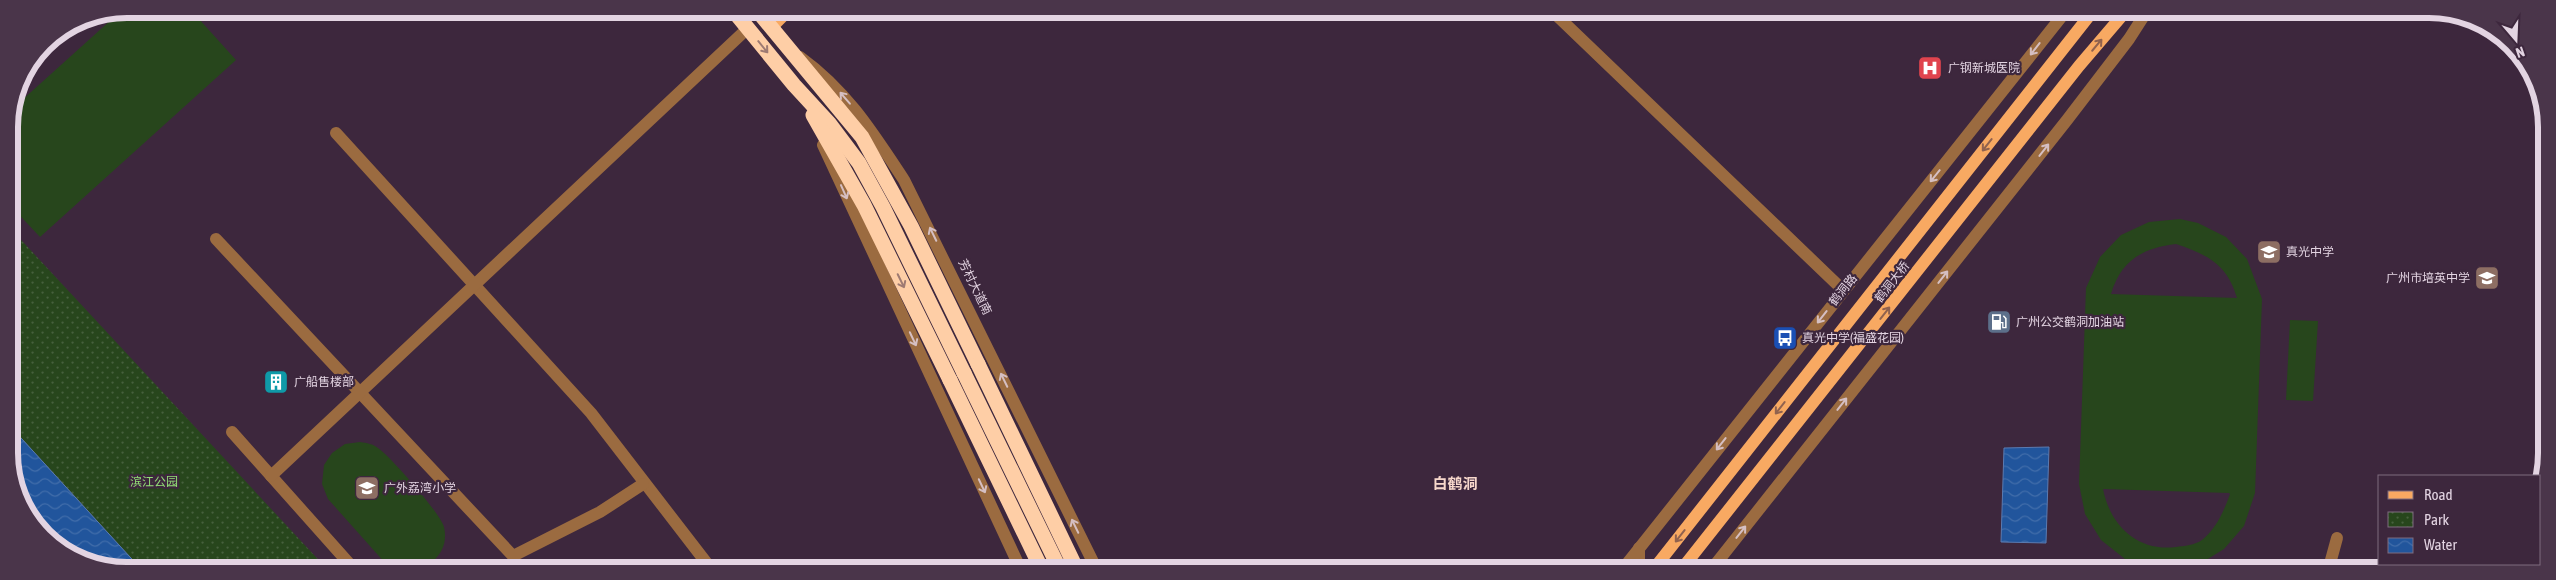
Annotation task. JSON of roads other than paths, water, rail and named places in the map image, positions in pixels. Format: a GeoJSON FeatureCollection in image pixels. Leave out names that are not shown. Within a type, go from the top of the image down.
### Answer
{"type":"FeatureCollection","features":[{"type":"Feature","properties":{"kind":"highway"},"geometry":{"type":"LineString","coordinates":[[740,18],[794,84],[829,122],[859,163],[883,207],[1056,562]]}},
{"type":"Feature","properties":{"kind":"highway","name":"芳村大道南"},"geometry":{"type":"LineString","coordinates":[[765,18],[824,94],[850,121],[872,154],[911,226],[1073,562]]}},
{"type":"Feature","properties":{"kind":"highway"},"geometry":{"type":"LineString","coordinates":[[794,84],[856,189],[1038,562]]}},
{"type":"Feature","properties":{"kind":"main road"},"geometry":{"type":"LineString","coordinates":[[771,28],[781,18]]}},
{"type":"Feature","properties":{"kind":"main road","name":"鹤洞大桥"},"geometry":{"type":"LineString","coordinates":[[1659,562],[2087,18]]}},
{"type":"Feature","properties":{"kind":"main road","name":"鹤洞大桥"},"geometry":{"type":"LineString","coordinates":[[1687,562],[2079,66],[2120,18]]}},
{"type":"Feature","properties":{"kind":"street"},"geometry":{"type":"LineString","coordinates":[[1559,18],[1843,290]]}},
{"type":"Feature","properties":{"kind":"street","name":"鹤洞路"},"geometry":{"type":"LineString","coordinates":[[1628,562],[2060,18]]}},
{"type":"Feature","properties":{"kind":"street"},"geometry":{"type":"LineString","coordinates":[[1717,562],[2067,120],[2129,39],[2142,18]]}},
{"type":"Feature","properties":{"kind":"street"},"geometry":{"type":"LineString","coordinates":[[270,476],[748,28]]}},
{"type":"Feature","properties":{"kind":"street","name":"芳村大道南"},"geometry":{"type":"LineString","coordinates":[[786,46],[826,75],[866,122],[904,180],[1093,562]]}},
{"type":"Feature","properties":{"kind":"street"},"geometry":{"type":"LineString","coordinates":[[794,84],[1017,562]]}},
{"type":"Feature","properties":{"kind":"street"},"geometry":{"type":"LineString","coordinates":[[336,133],[591,413],[706,562]]}},
{"type":"Feature","properties":{"kind":"street"},"geometry":{"type":"LineString","coordinates":[[216,239],[512,556],[600,512],[644,484]]}},
{"type":"Feature","properties":{"kind":"street"},"geometry":{"type":"LineString","coordinates":[[232,432],[348,562]]}},
{"type":"Feature","properties":{"kind":"street"},"geometry":{"type":"LineString","coordinates":[[2330,562],[2337,538]]}},
{"type":"Feature","properties":{"kind":"street"},"geometry":{"type":"LineString","coordinates":[[1639,548],[1639,562]]}},
{"type":"Feature","properties":{"kind":"water"},"geometry":{"type":"Polygon","coordinates":[[[18,435],[135,562],[119,562],[91,557],[72,548],[49,531],[36,514],[23,489],[18,461],[18,435]]]}},
{"type":"Feature","properties":{"kind":"water"},"geometry":{"type":"Polygon","coordinates":[[[2049,447],[2046,543],[2001,542],[2004,448],[2049,447]]]}},
{"type":"Feature","properties":{"kind":"place","name":"广钢新城医院"},"geometry":{"type":"Point","coordinates":[1930,68]}},
{"type":"Feature","properties":{"kind":"place","name":"真光中学"},"geometry":{"type":"Point","coordinates":[2269,252]}},
{"type":"Feature","properties":{"kind":"place","name":"广州市培英中学"},"geometry":{"type":"Point","coordinates":[2487,278]}},
{"type":"Feature","properties":{"kind":"place","name":"广州公交鹤洞加油站"},"geometry":{"type":"Point","coordinates":[1999,322]}},
{"type":"Feature","properties":{"kind":"place","name":"真光中学(福盛花园)"},"geometry":{"type":"Point","coordinates":[1785,338]}},
{"type":"Feature","properties":{"kind":"place","name":"广船售楼部"},"geometry":{"type":"Point","coordinates":[276,382]}},
{"type":"Feature","properties":{"kind":"place","name":"广外荔湾小学"},"geometry":{"type":"Point","coordinates":[367,488]}},
{"type":"Feature","properties":{"kind":"district","name":"白鹤洞"},"geometry":{"type":"Point","coordinates":[1455,484]}},
{"type":"Feature","properties":{"kind":"park label","name":"滨江公园"},"geometry":{"type":"Point","coordinates":[154,482]}}]}
